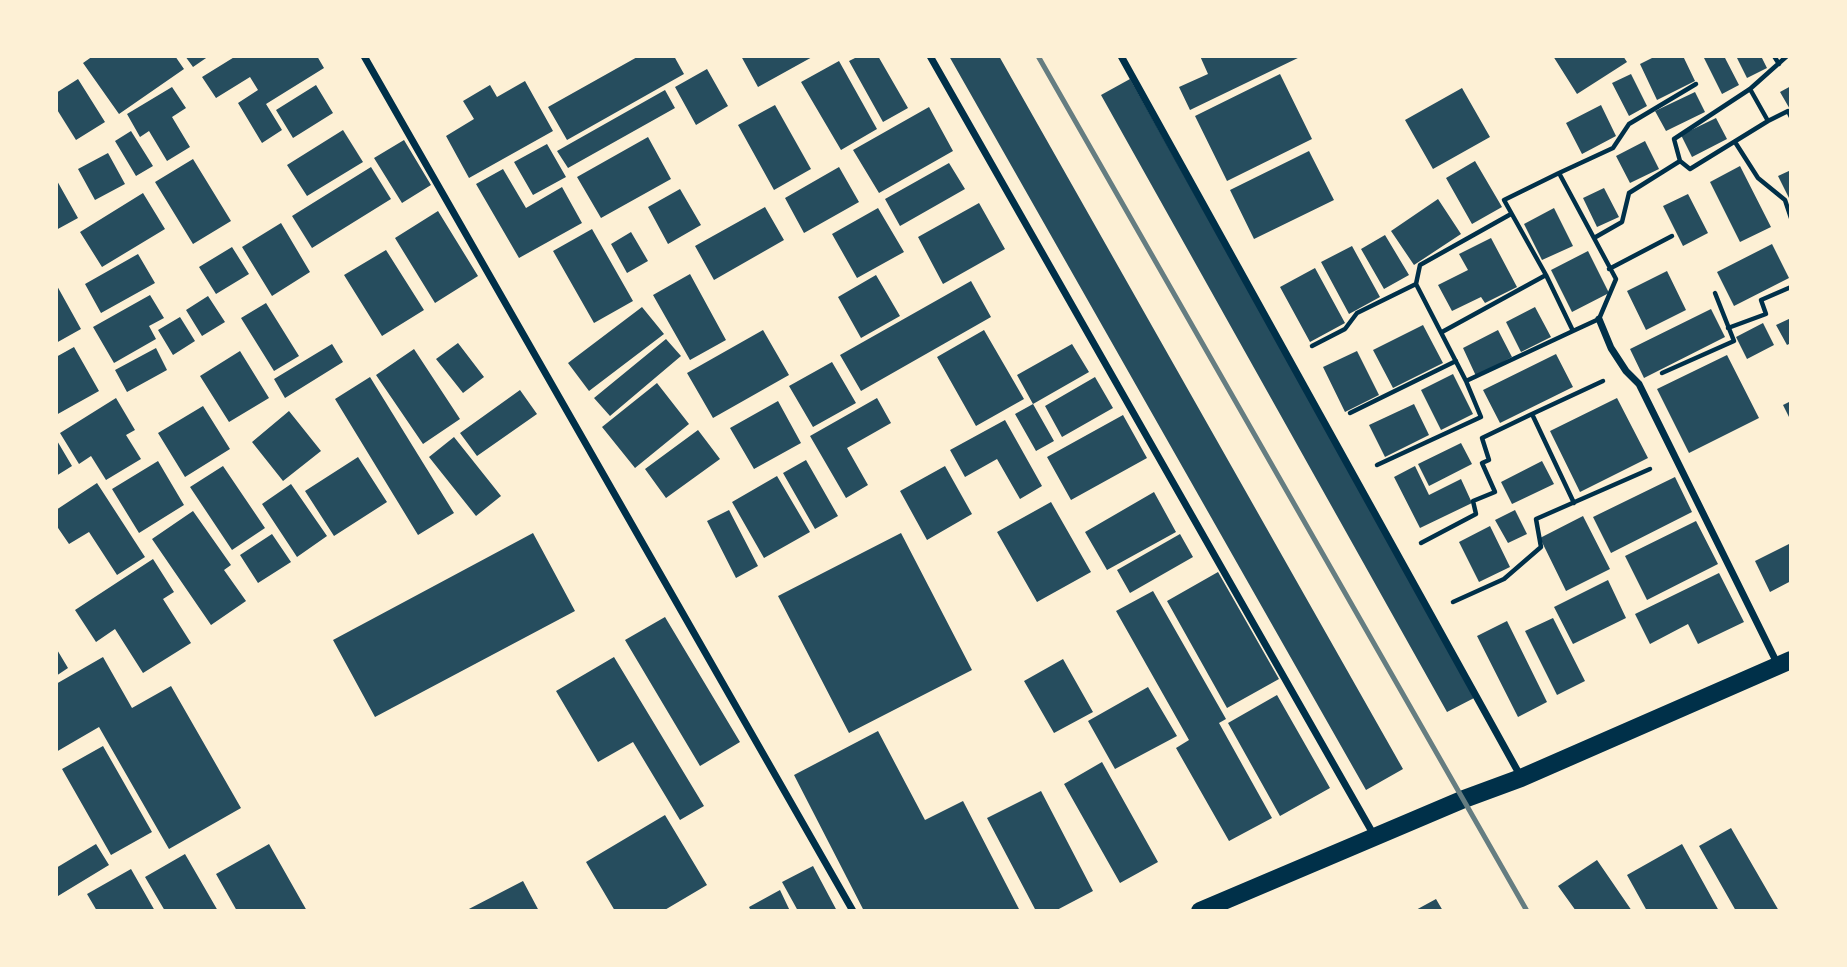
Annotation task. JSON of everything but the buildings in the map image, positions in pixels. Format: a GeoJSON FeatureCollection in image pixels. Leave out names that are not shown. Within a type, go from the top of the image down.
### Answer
{"type":"FeatureCollection","features":[{"type":"Feature","properties":{"kind":"main road"},"geometry":{"type":"LineString","coordinates":[[1200,911],[1464,799],[1521,778],[1785,662]]}},
{"type":"Feature","properties":{"kind":"street"},"geometry":{"type":"LineString","coordinates":[[363,56],[853,911]]}},
{"type":"Feature","properties":{"kind":"street"},"geometry":{"type":"LineString","coordinates":[[930,56],[1375,837]]}},
{"type":"Feature","properties":{"kind":"street"},"geometry":{"type":"LineString","coordinates":[[1121,56],[1521,778]]}},
{"type":"Feature","properties":{"kind":"street"},"geometry":{"type":"LineString","coordinates":[[1599,319],[1611,348],[1639,384],[1785,662]]}},
{"type":"Feature","properties":{"kind":"path"},"geometry":{"type":"LineString","coordinates":[[1774,56],[1779,64]]}},
{"type":"Feature","properties":{"kind":"path"},"geometry":{"type":"LineString","coordinates":[[1787,56],[1750,89],[1674,139],[1680,161],[1690,169],[1768,121],[1788,111],[1791,117]]}},
{"type":"Feature","properties":{"kind":"path"},"geometry":{"type":"LineString","coordinates":[[1573,331],[1546,275],[1504,200],[1614,148],[1629,124],[1696,84]]}},
{"type":"Feature","properties":{"kind":"path"},"geometry":{"type":"LineString","coordinates":[[1750,89],[1768,121]]}},
{"type":"Feature","properties":{"kind":"path"},"geometry":{"type":"LineString","coordinates":[[1735,142],[1758,178],[1786,200],[1791,218]]}},
{"type":"Feature","properties":{"kind":"path"},"geometry":{"type":"LineString","coordinates":[[1594,238],[1622,222],[1629,194],[1680,161]]}},
{"type":"Feature","properties":{"kind":"path"},"geometry":{"type":"LineString","coordinates":[[1466,382],[1599,319],[1616,279],[1559,173]]}},
{"type":"Feature","properties":{"kind":"path"},"geometry":{"type":"LineString","coordinates":[[1353,476],[1481,416],[1442,332],[1416,284],[1420,265],[1511,214]]}},
{"type":"Feature","properties":{"kind":"path"},"geometry":{"type":"LineString","coordinates":[[1609,269],[1672,236]]}},
{"type":"Feature","properties":{"kind":"path"},"geometry":{"type":"LineString","coordinates":[[1442,332],[1546,275]]}},
{"type":"Feature","properties":{"kind":"path"},"geometry":{"type":"LineString","coordinates":[[1289,358],[1345,329],[1357,313],[1416,284]]}},
{"type":"Feature","properties":{"kind":"path"},"geometry":{"type":"LineString","coordinates":[[1728,328],[1766,314],[1761,300],[1791,287]]}},
{"type":"Feature","properties":{"kind":"path"},"geometry":{"type":"LineString","coordinates":[[1639,384],[1734,341],[1716,293]]}},
{"type":"Feature","properties":{"kind":"path"},"geometry":{"type":"LineString","coordinates":[[1326,425],[1456,361]]}},
{"type":"Feature","properties":{"kind":"path"},"geometry":{"type":"LineString","coordinates":[[1398,555],[1476,514],[1473,501],[1495,492],[1482,463],[1489,460],[1482,438],[1626,370]]}},
{"type":"Feature","properties":{"kind":"path"},"geometry":{"type":"LineString","coordinates":[[1532,414],[1574,503]]}},
{"type":"Feature","properties":{"kind":"path"},"geometry":{"type":"LineString","coordinates":[[1429,613],[1504,579],[1541,547],[1536,519],[1676,458]]}},
{"type":"Feature","properties":{"kind":"railway"},"geometry":{"type":"LineString","coordinates":[[1038,56],[1527,911]]}}]}
